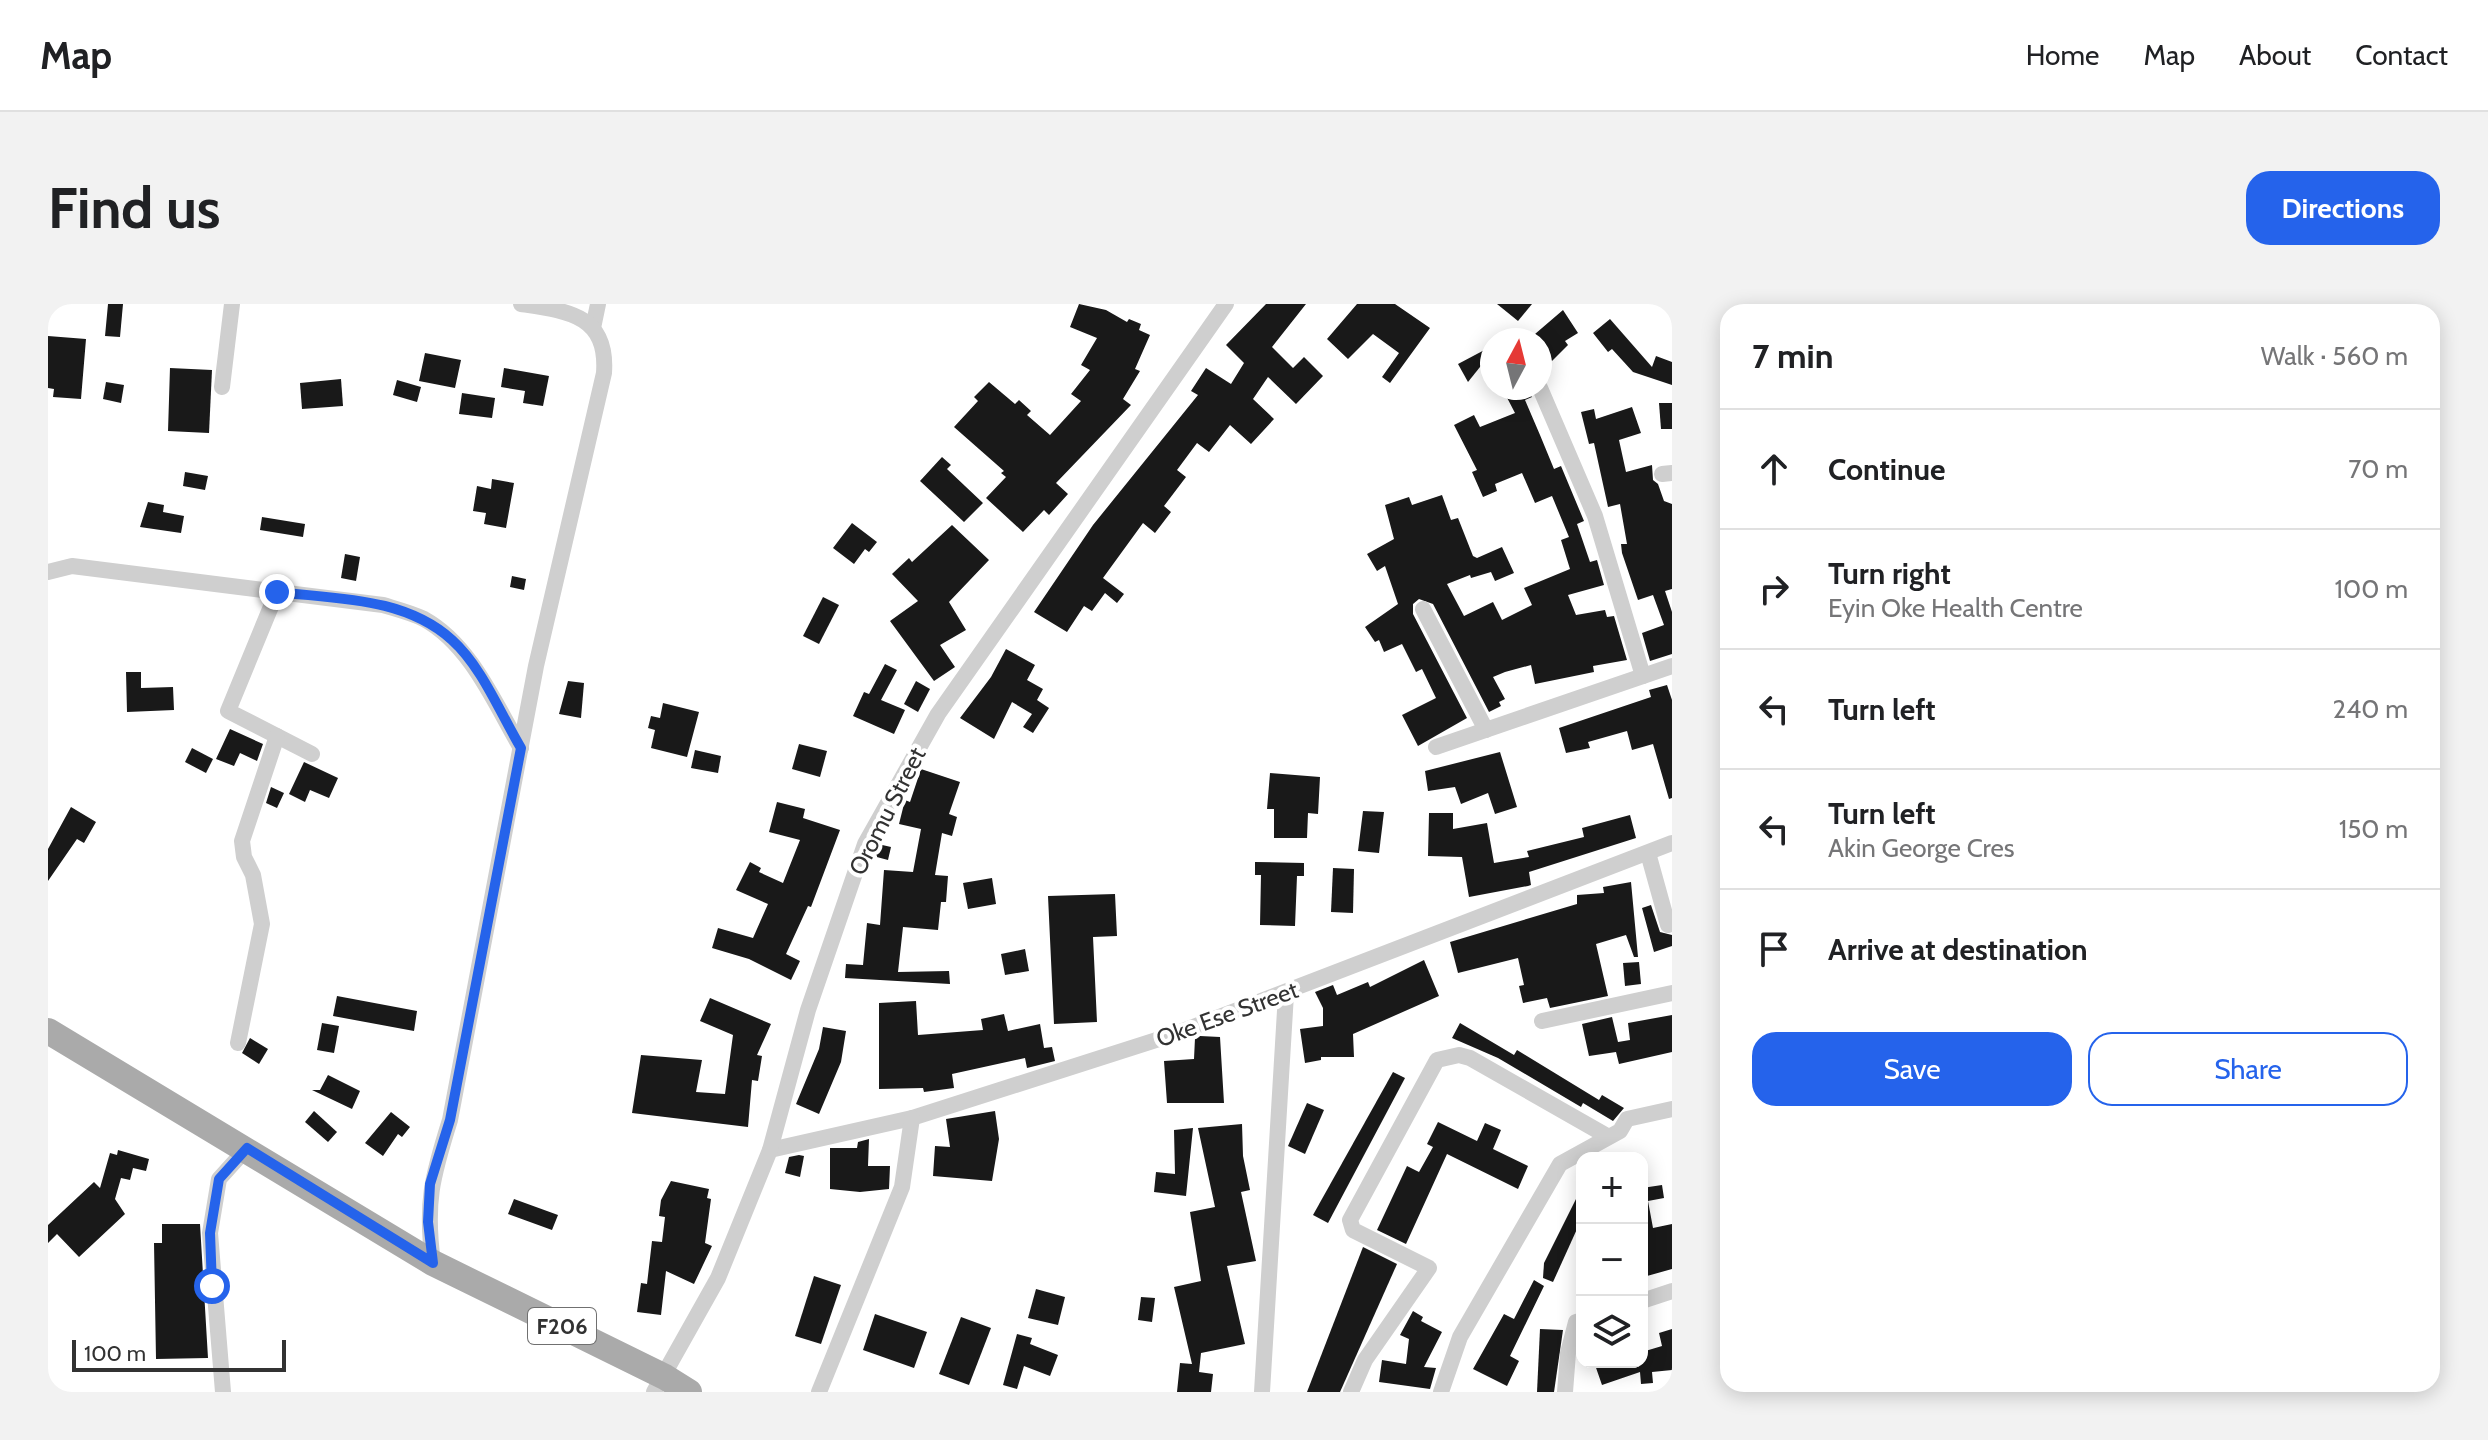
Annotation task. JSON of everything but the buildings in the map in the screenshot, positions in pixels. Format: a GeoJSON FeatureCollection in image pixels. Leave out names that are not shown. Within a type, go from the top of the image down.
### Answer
{"type":"FeatureCollection","features":[{"type":"Feature","properties":{"kind":"main road","name":"F206"},"geometry":{"type":"LineString","coordinates":[[48,1031],[247,1148],[433,1263],[659,1384],[689,1392]]}},
{"type":"Feature","properties":{"kind":"street"},"geometry":{"type":"LineString","coordinates":[[222,387],[232,304]]}},
{"type":"Feature","properties":{"kind":"street"},"geometry":{"type":"LineString","coordinates":[[433,1263],[428,1222],[430,1184],[450,1120],[558,563],[604,373],[606,349],[593,328],[574,314],[521,304]]}},
{"type":"Feature","properties":{"kind":"street"},"geometry":{"type":"LineString","coordinates":[[593,328],[598,304]]}},
{"type":"Feature","properties":{"kind":"street","name":"Oromu Street"},"geometry":{"type":"LineString","coordinates":[[659,1384],[718,1278],[770,1150],[808,1010],[865,844],[938,714],[1226,304]]}},
{"type":"Feature","properties":{"kind":"street"},"geometry":{"type":"LineString","coordinates":[[1545,400],[1595,516],[1643,676]]}},
{"type":"Feature","properties":{"kind":"street"},"geometry":{"type":"LineString","coordinates":[[48,572],[72,566],[383,605],[424,619],[453,641],[474,668],[521,748]]}},
{"type":"Feature","properties":{"kind":"street"},"geometry":{"type":"LineString","coordinates":[[277,592],[228,711],[312,754]]}},
{"type":"Feature","properties":{"kind":"street"},"geometry":{"type":"LineString","coordinates":[[1423,609],[1486,730]]}},
{"type":"Feature","properties":{"kind":"street"},"geometry":{"type":"LineString","coordinates":[[1436,747],[1672,666]]}},
{"type":"Feature","properties":{"kind":"street"},"geometry":{"type":"LineString","coordinates":[[238,1043],[262,924],[253,875],[244,857],[242,841],[277,736]]}},
{"type":"Feature","properties":{"kind":"street","name":"Oke Ese Street"},"geometry":{"type":"LineString","coordinates":[[770,1150],[912,1118],[1053,1075],[1286,994],[1406,943],[1672,843]]}},
{"type":"Feature","properties":{"kind":"street"},"geometry":{"type":"LineString","coordinates":[[1648,853],[1668,925]]}},
{"type":"Feature","properties":{"kind":"street"},"geometry":{"type":"LineString","coordinates":[[1542,1021],[1672,993]]}},
{"type":"Feature","properties":{"kind":"street"},"geometry":{"type":"LineString","coordinates":[[1262,1392],[1286,994]]}},
{"type":"Feature","properties":{"kind":"street"},"geometry":{"type":"LineString","coordinates":[[1351,1392],[1365,1360],[1429,1268],[1353,1230],[1350,1220],[1437,1060],[1459,1055],[1470,1058],[1607,1136]]}},
{"type":"Feature","properties":{"kind":"street"},"geometry":{"type":"LineString","coordinates":[[1441,1392],[1460,1337],[1560,1164],[1620,1131],[1627,1119],[1672,1109]]}},
{"type":"Feature","properties":{"kind":"street"},"geometry":{"type":"LineString","coordinates":[[819,1392],[902,1187],[912,1118]]}},
{"type":"Feature","properties":{"kind":"street"},"geometry":{"type":"LineString","coordinates":[[223,1392],[210,1233],[219,1179],[247,1148]]}},
{"type":"Feature","properties":{"kind":"street"},"geometry":{"type":"LineString","coordinates":[[1648,1299],[1672,1291]]}},
{"type":"Feature","properties":{"kind":"street"},"geometry":{"type":"LineString","coordinates":[[1565,1392],[1576,1322]]}},
{"type":"Feature","properties":{"kind":"route"},"geometry":{"type":"LineString","coordinates":[[212,1286],[210,1233],[219,1179],[247,1148],[433,1263],[428,1222],[430,1184],[450,1120],[521,748],[474,668],[453,641],[424,619],[383,605],[277,592]]}}]}
